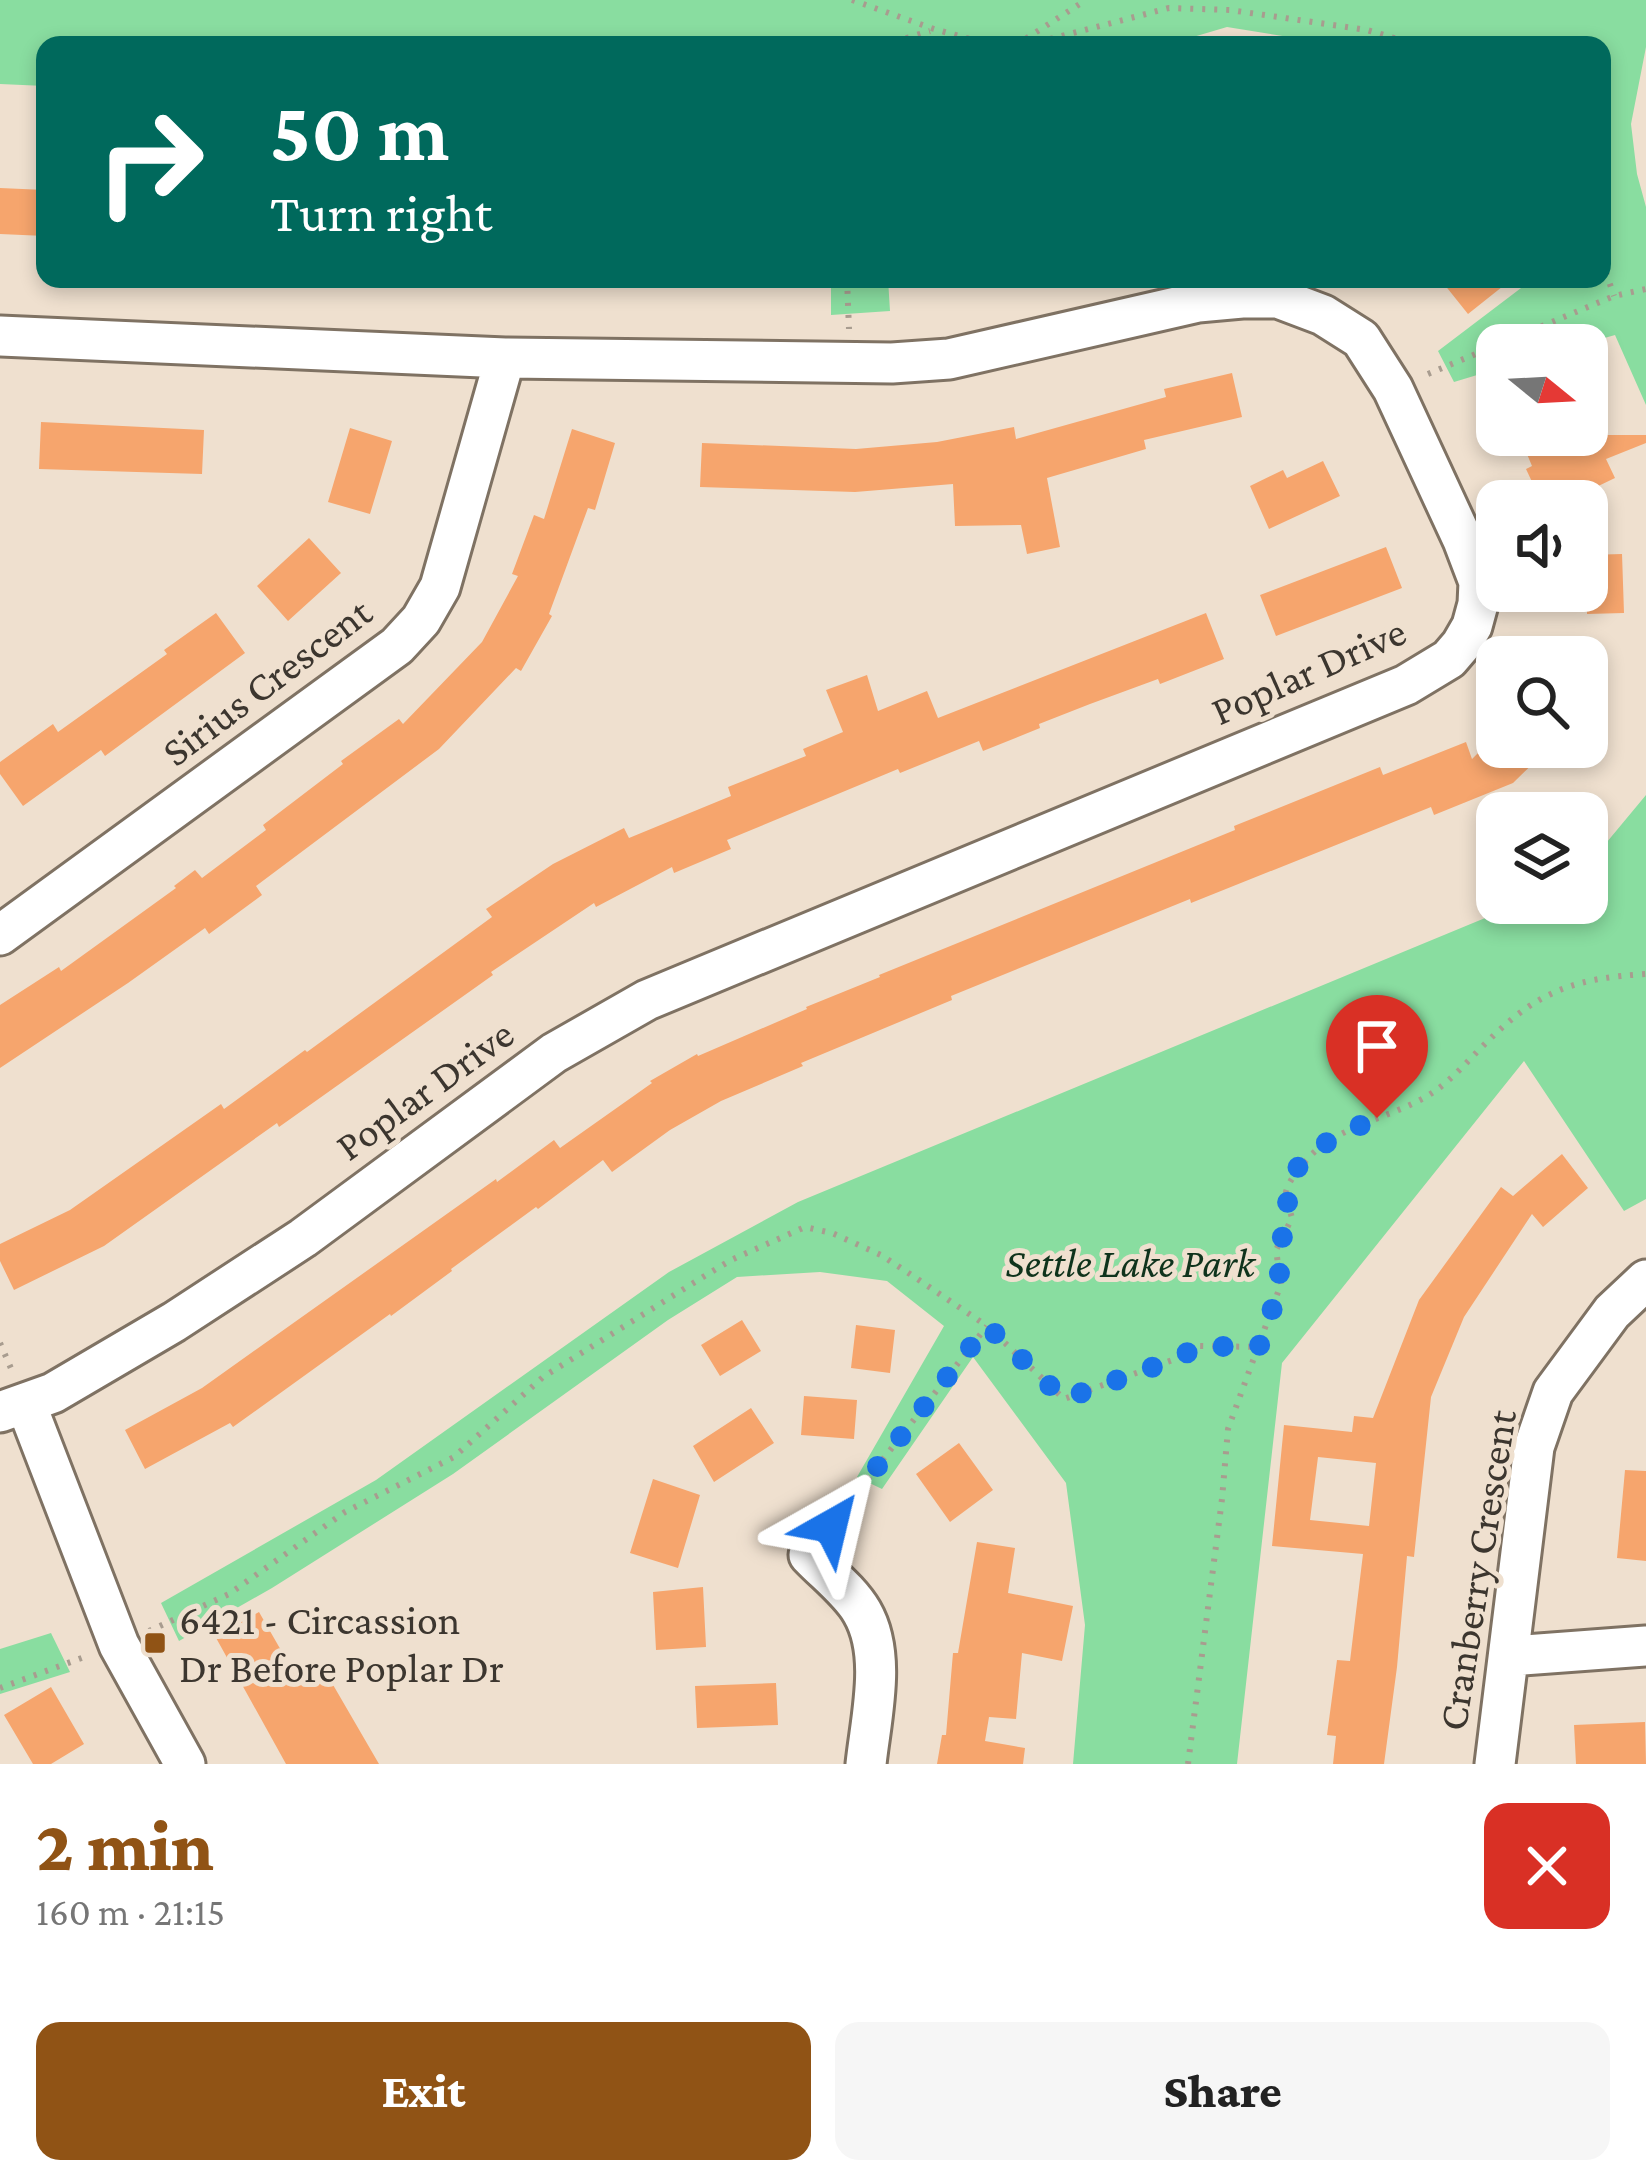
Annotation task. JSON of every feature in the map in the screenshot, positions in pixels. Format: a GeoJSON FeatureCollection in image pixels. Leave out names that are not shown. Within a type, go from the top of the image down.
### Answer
{"type":"FeatureCollection","features":[{"type":"Feature","properties":{"kind":"street","name":"Poplar Drive"},"geometry":{"type":"LineString","coordinates":[[0,336],[505,358],[851,362],[949,359],[1198,302],[1278,298],[1323,315],[1361,338],[1393,389],[1479,582],[1472,626],[1461,646],[1449,659],[1406,685],[647,1000],[554,1053],[303,1238],[174,1322],[53,1393],[13,1408]]}},
{"type":"Feature","properties":{"kind":"street","name":"Sirius Crescent"},"geometry":{"type":"LineString","coordinates":[[0,935],[397,646],[421,620],[440,587],[505,358]]}},
{"type":"Feature","properties":{"kind":"street","name":"Cranberry Crescent"},"geometry":{"type":"LineString","coordinates":[[1495,1764],[1534,1447],[1552,1392],[1612,1312],[1646,1280]]}},
{"type":"Feature","properties":{"kind":"street"},"geometry":{"type":"LineString","coordinates":[[13,1408],[119,1645],[185,1764]]}},
{"type":"Feature","properties":{"kind":"street"},"geometry":{"type":"LineString","coordinates":[[809,1555],[861,1610],[873,1646],[875,1676],[866,1764]]}},
{"type":"Feature","properties":{"kind":"street"},"geometry":{"type":"LineString","coordinates":[[1510,1656],[1646,1646]]}},
{"type":"Feature","properties":{"kind":"path"},"geometry":{"type":"LineString","coordinates":[[852,0],[959,36]]}},
{"type":"Feature","properties":{"kind":"path"},"geometry":{"type":"LineString","coordinates":[[1030,36],[1086,0]]}},
{"type":"Feature","properties":{"kind":"path"},"geometry":{"type":"LineString","coordinates":[[1062,36],[1169,8],[1230,10],[1387,36]]}},
{"type":"Feature","properties":{"kind":"path"},"geometry":{"type":"LineString","coordinates":[[912,36],[934,29]]}},
{"type":"Feature","properties":{"kind":"path"},"geometry":{"type":"LineString","coordinates":[[1611,287],[1614,296]]}},
{"type":"Feature","properties":{"kind":"path"},"geometry":{"type":"LineString","coordinates":[[847,288],[851,362]]}},
{"type":"Feature","properties":{"kind":"path"},"geometry":{"type":"LineString","coordinates":[[1547,324],[1614,296],[1646,289]]}},
{"type":"Feature","properties":{"kind":"path"},"geometry":{"type":"LineString","coordinates":[[1393,389],[1476,354]]}},
{"type":"Feature","properties":{"kind":"path"},"geometry":{"type":"LineString","coordinates":[[1188,1764],[1228,1429],[1281,1284],[1276,1250],[1292,1218],[1286,1194],[1291,1180],[1309,1155],[1330,1139],[1406,1108],[1438,1089],[1503,1026],[1565,985],[1646,974]]}},
{"type":"Feature","properties":{"kind":"path"},"geometry":{"type":"LineString","coordinates":[[0,1688],[119,1645],[229,1594],[345,1512],[454,1457],[543,1377],[717,1268],[806,1227],[881,1255],[987,1326],[1064,1399],[1199,1346],[1259,1347]]}},
{"type":"Feature","properties":{"kind":"path"},"geometry":{"type":"LineString","coordinates":[[809,1555],[987,1326]]}},
{"type":"Feature","properties":{"kind":"green space"},"geometry":{"type":"Polygon","coordinates":[[[0,0],[1646,0],[1646,47],[1631,124],[1646,207],[1646,405],[1615,335],[1608,337],[1608,324],[1476,324],[1476,375],[1454,382],[1438,351],[1521,288],[1611,288],[1611,36],[1283,36],[1227,27],[1196,36],[36,36],[36,86],[0,84],[0,0]]]}},
{"type":"Feature","properties":{"kind":"green space"},"geometry":{"type":"Polygon","coordinates":[[[831,288],[889,288],[890,311],[831,315],[831,288]]]}},
{"type":"Feature","properties":{"kind":"green space","name":"Settle Lake Park"},"geometry":{"type":"Polygon","coordinates":[[[1646,795],[1646,1199],[1624,1211],[1524,1061],[1282,1363],[1237,1764],[1073,1764],[1085,1625],[1066,1483],[973,1357],[882,1489],[857,1477],[944,1326],[887,1281],[820,1272],[737,1277],[668,1320],[453,1474],[179,1641],[161,1603],[376,1480],[669,1272],[798,1202],[1476,922],[1608,924],[1608,841],[1646,795]]]}},
{"type":"Feature","properties":{"kind":"green space"},"geometry":{"type":"Polygon","coordinates":[[[51,1633],[70,1672],[0,1694],[0,1649],[51,1633]]]}},
{"type":"Feature","properties":{"kind":"building"},"geometry":{"type":"Polygon","coordinates":[[[0,188],[36,190],[36,236],[0,234],[0,188]]]}},
{"type":"Feature","properties":{"kind":"building"},"geometry":{"type":"Polygon","coordinates":[[[1447,288],[1501,288],[1468,314],[1447,288]]]}},
{"type":"Feature","properties":{"kind":"building"},"geometry":{"type":"Polygon","coordinates":[[[1232,373],[1242,417],[1144,440],[1146,449],[1047,478],[1060,547],[1027,554],[1021,525],[955,526],[953,484],[855,492],[700,487],[702,443],[856,449],[937,442],[1014,427],[1016,439],[1166,397],[1164,389],[1232,373]]]}},
{"type":"Feature","properties":{"kind":"building"},"geometry":{"type":"Polygon","coordinates":[[[41,422],[204,430],[202,474],[39,469],[41,422]]]}},
{"type":"Feature","properties":{"kind":"building"},"geometry":{"type":"Polygon","coordinates":[[[350,428],[392,441],[370,514],[328,502],[350,428]]]}},
{"type":"Feature","properties":{"kind":"building"},"geometry":{"type":"Polygon","coordinates":[[[572,429],[615,443],[595,510],[588,508],[552,616],[521,671],[516,668],[439,749],[256,886],[262,895],[209,934],[205,928],[0,1068],[0,1005],[59,967],[61,971],[195,870],[202,878],[266,830],[263,825],[341,761],[399,719],[403,724],[482,642],[518,576],[512,574],[534,515],[544,519],[572,429]]]}},
{"type":"Feature","properties":{"kind":"building"},"geometry":{"type":"Polygon","coordinates":[[[1608,435],[1646,435],[1646,443],[1606,459],[1615,478],[1608,481],[1531,480],[1526,469],[1532,466],[1528,456],[1608,456],[1608,435]]]}},
{"type":"Feature","properties":{"kind":"building"},"geometry":{"type":"Polygon","coordinates":[[[1323,461],[1340,496],[1269,529],[1250,486],[1283,470],[1287,478],[1323,461]]]}},
{"type":"Feature","properties":{"kind":"building"},"geometry":{"type":"Polygon","coordinates":[[[309,538],[341,573],[288,621],[257,586],[309,538]]]}},
{"type":"Feature","properties":{"kind":"building"},"geometry":{"type":"Polygon","coordinates":[[[1386,547],[1402,588],[1276,636],[1260,595],[1386,547]]]}},
{"type":"Feature","properties":{"kind":"building"},"geometry":{"type":"Polygon","coordinates":[[[1608,554],[1622,554],[1624,613],[1587,614],[1608,612],[1608,554]]]}},
{"type":"Feature","properties":{"kind":"building"},"geometry":{"type":"Polygon","coordinates":[[[216,613],[245,653],[105,756],[101,750],[23,806],[0,774],[0,762],[53,724],[58,732],[216,613]]]}},
{"type":"Feature","properties":{"kind":"building"},"geometry":{"type":"Polygon","coordinates":[[[1206,613],[1224,659],[1090,704],[983,751],[979,741],[900,773],[898,769],[727,840],[731,849],[674,873],[672,867],[596,907],[594,903],[104,1246],[14,1290],[0,1261],[0,1244],[70,1210],[221,1104],[224,1109],[307,1052],[492,917],[486,909],[553,864],[624,828],[629,838],[731,796],[728,787],[806,756],[803,749],[843,732],[826,690],[867,675],[878,711],[927,691],[938,718],[1206,613]]]}},
{"type":"Feature","properties":{"kind":"building"},"geometry":{"type":"Polygon","coordinates":[[[1466,742],[1472,759],[1476,755],[1476,768],[1528,768],[1513,783],[1476,792],[1476,798],[1434,815],[1431,807],[951,996],[952,1000],[721,1101],[612,1172],[603,1160],[233,1427],[230,1423],[145,1469],[125,1430],[202,1388],[496,1179],[554,1140],[560,1148],[650,1081],[697,1054],[1235,830],[1234,826],[1380,767],[1383,775],[1466,742]]]}},
{"type":"Feature","properties":{"kind":"building"},"geometry":{"type":"Polygon","coordinates":[[[1562,1154],[1588,1188],[1543,1227],[1532,1214],[1464,1317],[1431,1397],[1414,1557],[1407,1556],[1384,1764],[1333,1764],[1336,1736],[1327,1735],[1337,1660],[1350,1661],[1363,1554],[1272,1546],[1284,1425],[1352,1432],[1354,1416],[1373,1418],[1419,1300],[1501,1187],[1513,1196],[1562,1154]],[[1318,1457],[1310,1520],[1369,1526],[1376,1463],[1318,1457]]]}},
{"type":"Feature","properties":{"kind":"building"},"geometry":{"type":"Polygon","coordinates":[[[742,1320],[761,1351],[720,1376],[701,1345],[742,1320]]]}},
{"type":"Feature","properties":{"kind":"building"},"geometry":{"type":"Polygon","coordinates":[[[856,1325],[895,1330],[890,1373],[851,1368],[856,1325]]]}},
{"type":"Feature","properties":{"kind":"building"},"geometry":{"type":"Polygon","coordinates":[[[804,1396],[857,1400],[854,1439],[801,1435],[804,1396]]]}},
{"type":"Feature","properties":{"kind":"building"},"geometry":{"type":"Polygon","coordinates":[[[751,1408],[774,1443],[714,1482],[693,1446],[751,1408]]]}},
{"type":"Feature","properties":{"kind":"building"},"geometry":{"type":"Polygon","coordinates":[[[959,1443],[993,1490],[950,1522],[916,1474],[959,1443]]]}},
{"type":"Feature","properties":{"kind":"building"},"geometry":{"type":"Polygon","coordinates":[[[1625,1470],[1646,1471],[1646,1561],[1617,1558],[1625,1470]]]}},
{"type":"Feature","properties":{"kind":"building"},"geometry":{"type":"Polygon","coordinates":[[[653,1479],[700,1495],[678,1568],[630,1553],[653,1479]]]}},
{"type":"Feature","properties":{"kind":"building"},"geometry":{"type":"Polygon","coordinates":[[[977,1542],[1015,1548],[1008,1593],[1073,1606],[1062,1661],[1022,1653],[1016,1719],[989,1717],[985,1741],[1025,1748],[1023,1764],[937,1764],[942,1735],[946,1735],[953,1653],[958,1653],[977,1542]]]}},
{"type":"Feature","properties":{"kind":"building"},"geometry":{"type":"Polygon","coordinates":[[[703,1587],[706,1647],[656,1650],[653,1592],[703,1587]]]}},
{"type":"Feature","properties":{"kind":"building"},"geometry":{"type":"Polygon","coordinates":[[[259,1612],[301,1685],[325,1671],[379,1764],[286,1764],[215,1636],[259,1612]]]}},
{"type":"Feature","properties":{"kind":"building"},"geometry":{"type":"Polygon","coordinates":[[[776,1683],[778,1725],[697,1728],[695,1686],[776,1683]]]}},
{"type":"Feature","properties":{"kind":"building"},"geometry":{"type":"Polygon","coordinates":[[[51,1687],[84,1744],[51,1764],[33,1764],[4,1715],[51,1687]]]}},
{"type":"Feature","properties":{"kind":"building"},"geometry":{"type":"Polygon","coordinates":[[[1645,1722],[1646,1764],[1576,1764],[1574,1725],[1645,1722]]]}},
{"type":"Feature","properties":{"kind":"place","name":"6421 - Circassion Dr Before Poplar Dr"},"geometry":{"type":"Point","coordinates":[155,1643]}},
{"type":"Feature","properties":{"kind":"route"},"geometry":{"type":"LineString","coordinates":[[831,1526],[987,1326],[1064,1399],[1199,1346],[1259,1347],[1281,1284],[1276,1250],[1292,1218],[1286,1194],[1291,1180],[1309,1155],[1330,1139],[1377,1118]]}}]}
